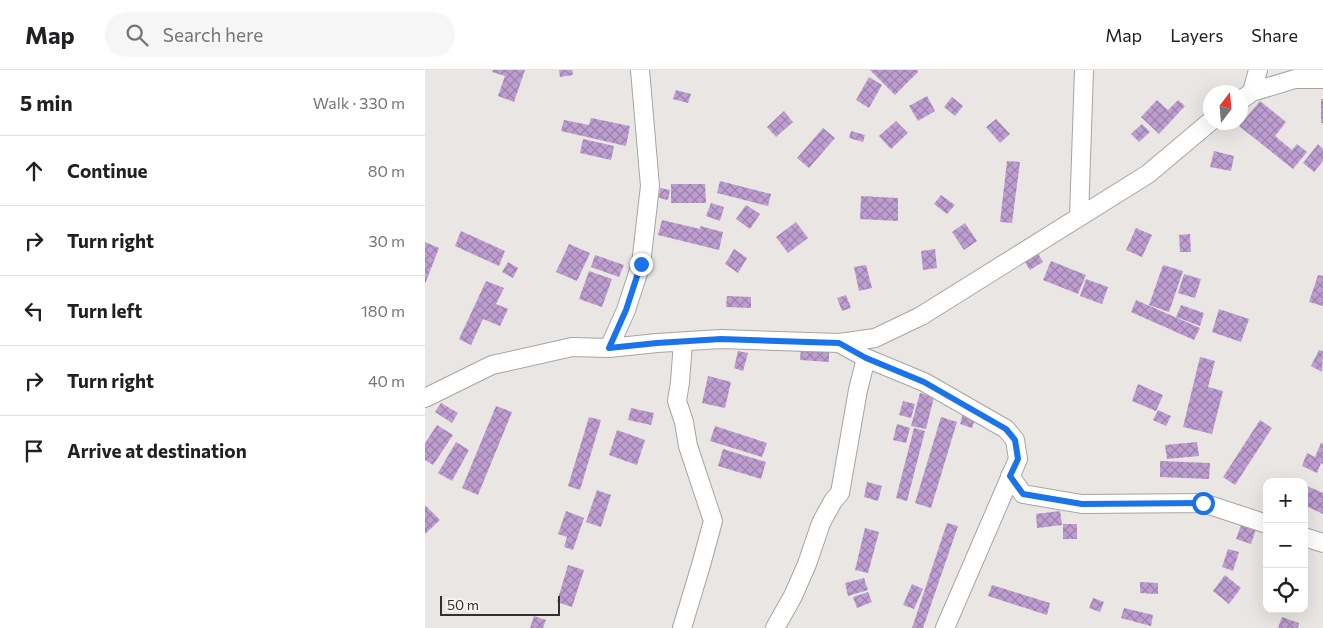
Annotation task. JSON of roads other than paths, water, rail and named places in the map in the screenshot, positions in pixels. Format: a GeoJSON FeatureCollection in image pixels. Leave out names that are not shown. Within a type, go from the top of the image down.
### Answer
{"type":"FeatureCollection","features":[{"type":"Feature","properties":{"kind":"street"},"geometry":{"type":"LineString","coordinates":[[609,348],[626,310],[641,264],[648,206],[650,186],[639,70]]}},
{"type":"Feature","properties":{"kind":"street"},"geometry":{"type":"LineString","coordinates":[[1079,217],[1084,70]]}},
{"type":"Feature","properties":{"kind":"street"},"geometry":{"type":"LineString","coordinates":[[1248,92],[1258,70]]}},
{"type":"Feature","properties":{"kind":"street"},"geometry":{"type":"LineString","coordinates":[[1248,95],[1295,79],[1323,79]]}},
{"type":"Feature","properties":{"kind":"street"},"geometry":{"type":"LineString","coordinates":[[425,398],[492,365],[572,347],[609,348],[721,339],[839,343],[875,338],[921,316],[1148,174],[1203,128]]}},
{"type":"Feature","properties":{"kind":"street"},"geometry":{"type":"LineString","coordinates":[[682,628],[713,521],[688,446],[684,422],[677,401],[681,382],[683,342]]}},
{"type":"Feature","properties":{"kind":"street"},"geometry":{"type":"LineString","coordinates":[[839,343],[866,358],[924,382],[1006,429],[1015,440],[1018,459],[945,628]]}},
{"type":"Feature","properties":{"kind":"street"},"geometry":{"type":"LineString","coordinates":[[775,628],[793,596],[807,564],[821,523],[833,501],[840,493],[858,390],[866,358]]}},
{"type":"Feature","properties":{"kind":"street"},"geometry":{"type":"LineString","coordinates":[[1010,476],[1023,494],[1082,504],[1203,503],[1264,523]]}},
{"type":"Feature","properties":{"kind":"street"},"geometry":{"type":"LineString","coordinates":[[1308,538],[1323,543]]}}]}
